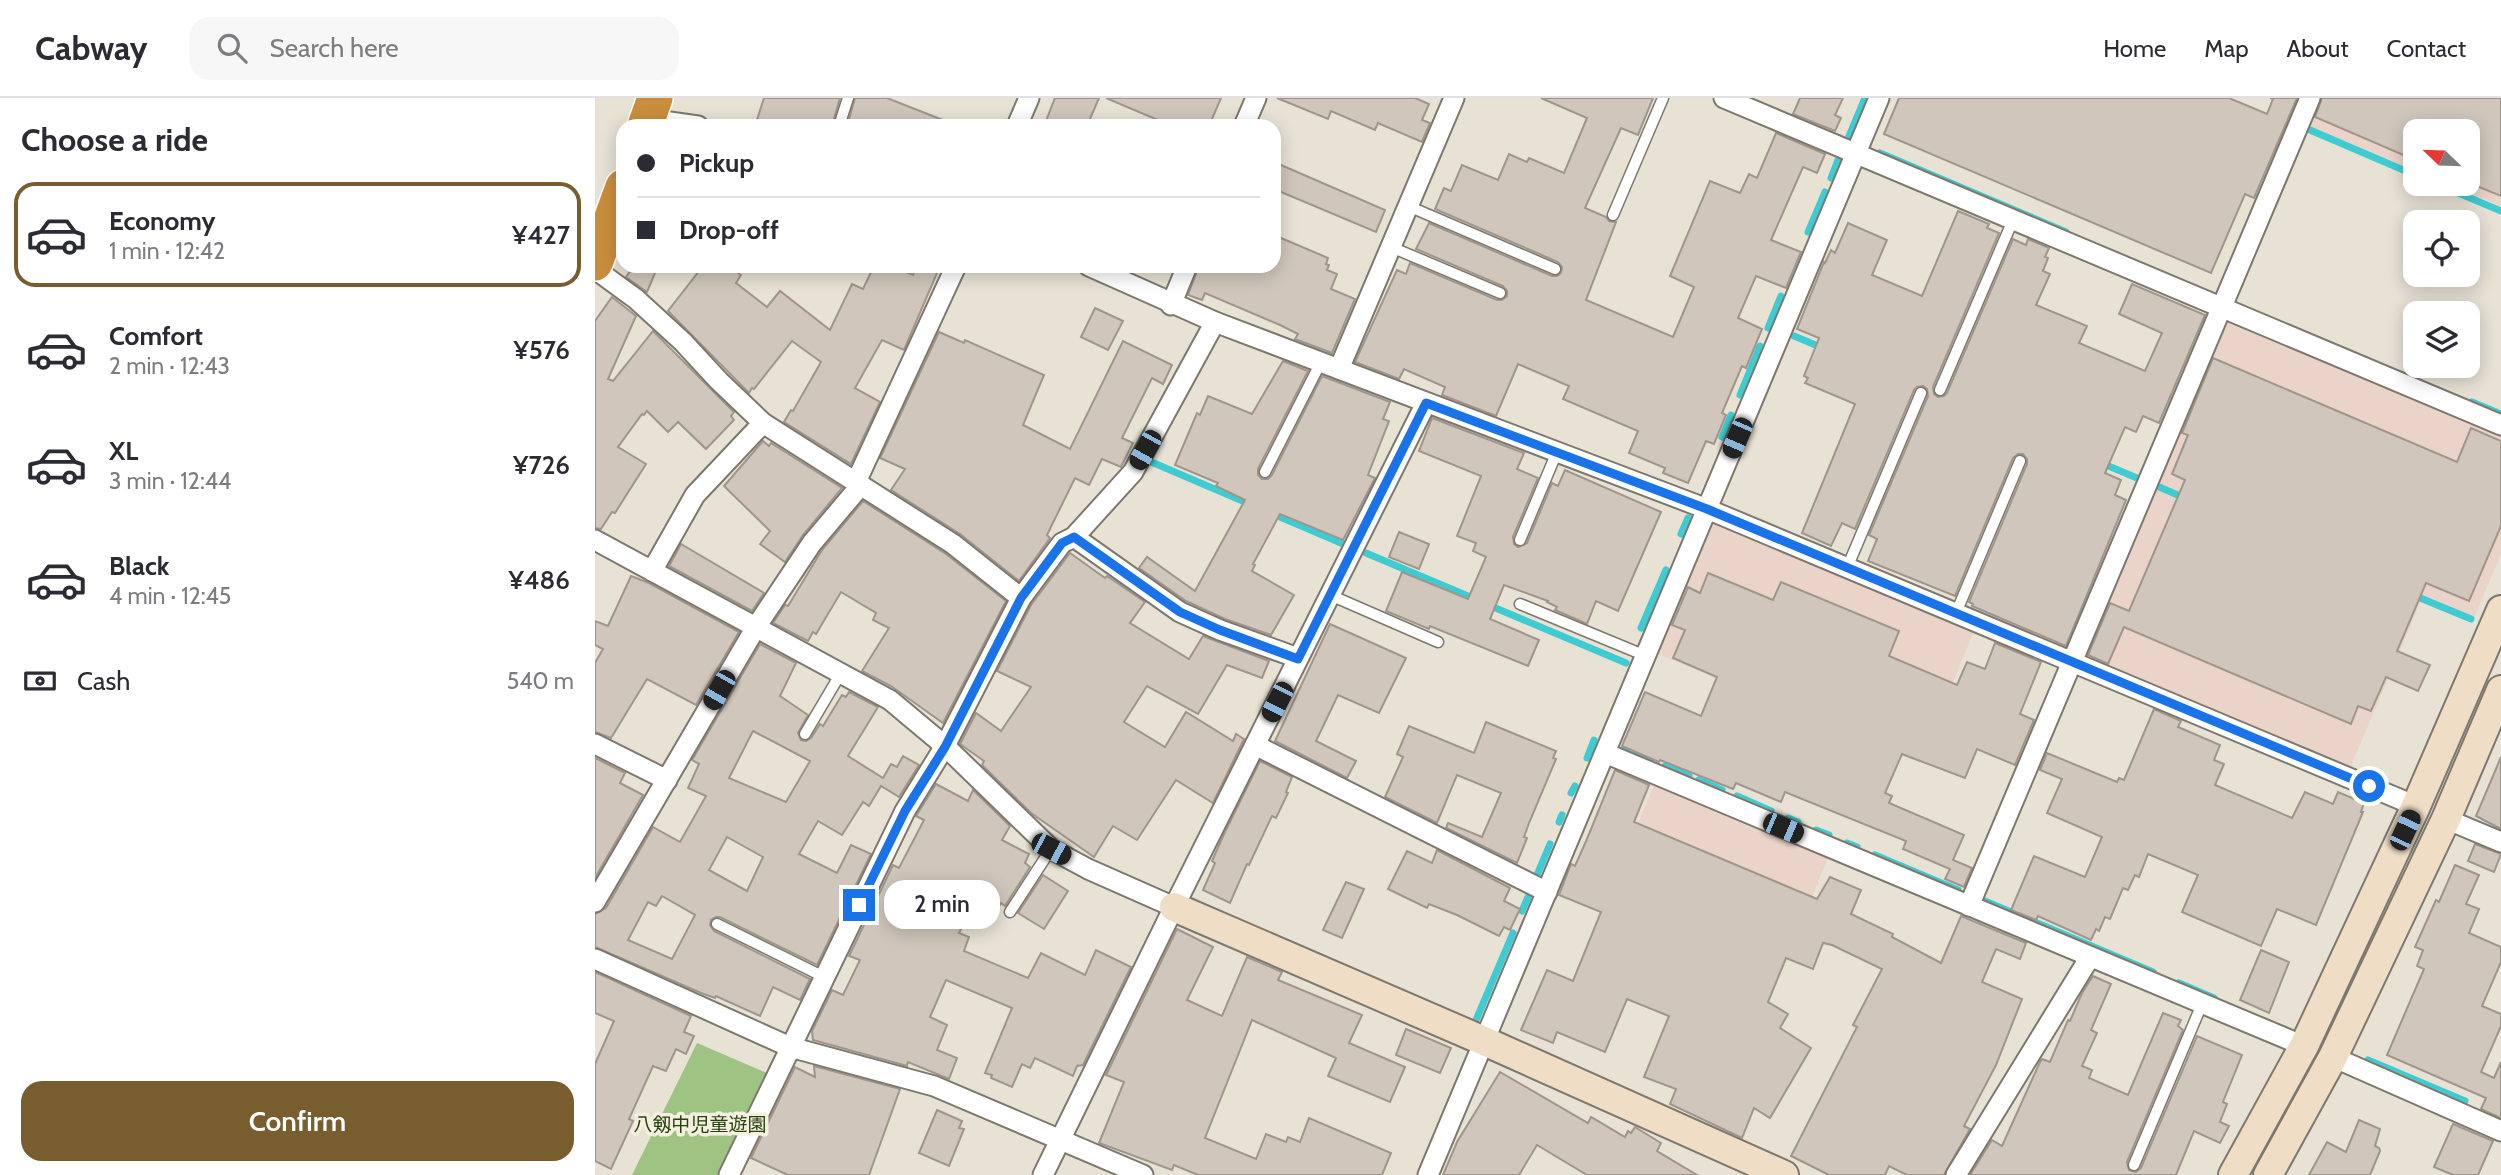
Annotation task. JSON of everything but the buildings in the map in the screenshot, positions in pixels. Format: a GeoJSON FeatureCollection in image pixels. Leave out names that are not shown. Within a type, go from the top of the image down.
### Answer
{"type":"FeatureCollection","features":[{"type":"Feature","properties":{"kind":"highway"},"geometry":{"type":"LineString","coordinates":[[596,259],[616,206]]}},
{"type":"Feature","properties":{"kind":"street"},"geometry":{"type":"LineString","coordinates":[[1020,119],[1029,98]]}},
{"type":"Feature","properties":{"kind":"street"},"geometry":{"type":"LineString","coordinates":[[1247,119],[1256,98]]}},
{"type":"Feature","properties":{"kind":"street"},"geometry":{"type":"LineString","coordinates":[[1339,369],[1454,98]]}},
{"type":"Feature","properties":{"kind":"street"},"geometry":{"type":"LineString","coordinates":[[1724,98],[2501,425]]}},
{"type":"Feature","properties":{"kind":"street"},"geometry":{"type":"LineString","coordinates":[[1427,1175],[1879,98]]}},
{"type":"Feature","properties":{"kind":"street"},"geometry":{"type":"LineString","coordinates":[[1969,906],[2310,98]]}},
{"type":"Feature","properties":{"kind":"street"},"geometry":{"type":"LineString","coordinates":[[650,114],[670,119]]}},
{"type":"Feature","properties":{"kind":"street"},"geometry":{"type":"LineString","coordinates":[[596,259],[763,423],[953,544],[1021,598]]}},
{"type":"Feature","properties":{"kind":"street"},"geometry":{"type":"LineString","coordinates":[[595,902],[756,627],[812,543],[859,484],[953,273]]}},
{"type":"Feature","properties":{"kind":"street"},"geometry":{"type":"LineString","coordinates":[[1104,273],[1215,322],[1707,509],[2416,806]]}},
{"type":"Feature","properties":{"kind":"street"},"geometry":{"type":"LineString","coordinates":[[1171,304],[1184,273]]}},
{"type":"Feature","properties":{"kind":"street"},"geometry":{"type":"LineString","coordinates":[[729,1175],[905,811],[945,747],[1021,598],[1062,543],[1074,537],[1133,472],[1215,322]]}},
{"type":"Feature","properties":{"kind":"street"},"geometry":{"type":"LineString","coordinates":[[1043,1175],[1426,403]]}},
{"type":"Feature","properties":{"kind":"street"},"geometry":{"type":"LineString","coordinates":[[652,571],[695,495],[763,423]]}},
{"type":"Feature","properties":{"kind":"street"},"geometry":{"type":"LineString","coordinates":[[1074,537],[1180,612],[1298,659]]}},
{"type":"Feature","properties":{"kind":"street"},"geometry":{"type":"LineString","coordinates":[[595,540],[890,699],[945,747],[1051,849],[1088,869],[1484,1041],[1771,1172]]}},
{"type":"Feature","properties":{"kind":"street"},"geometry":{"type":"LineString","coordinates":[[2233,1175],[2304,1046],[2416,806],[2501,610]]}},
{"type":"Feature","properties":{"kind":"street"},"geometry":{"type":"LineString","coordinates":[[2268,1175],[2333,1057],[2447,819],[2501,690]]}},
{"type":"Feature","properties":{"kind":"street"},"geometry":{"type":"LineString","coordinates":[[595,744],[667,779]]}},
{"type":"Feature","properties":{"kind":"street"},"geometry":{"type":"LineString","coordinates":[[1255,744],[1547,892]]}},
{"type":"Feature","properties":{"kind":"street"},"geometry":{"type":"LineString","coordinates":[[1605,753],[2304,1046]]}},
{"type":"Feature","properties":{"kind":"street"},"geometry":{"type":"LineString","coordinates":[[2447,819],[2501,842]]}},
{"type":"Feature","properties":{"kind":"street"},"geometry":{"type":"LineString","coordinates":[[1956,1175],[2090,957]]}},
{"type":"Feature","properties":{"kind":"street"},"geometry":{"type":"LineString","coordinates":[[595,959],[790,1047],[934,1086],[1143,1175]]}},
{"type":"Feature","properties":{"kind":"street"},"geometry":{"type":"LineString","coordinates":[[2333,1057],[2501,1131]]}},
{"type":"Feature","properties":{"kind":"lane"},"geometry":{"type":"LineString","coordinates":[[842,119],[849,98]]}},
{"type":"Feature","properties":{"kind":"lane"},"geometry":{"type":"LineString","coordinates":[[1613,215],[1663,98]]}},
{"type":"Feature","properties":{"kind":"lane"},"geometry":{"type":"LineString","coordinates":[[1408,206],[1555,268]]}},
{"type":"Feature","properties":{"kind":"lane"},"geometry":{"type":"LineString","coordinates":[[1940,390],[2013,220]]}},
{"type":"Feature","properties":{"kind":"lane"},"geometry":{"type":"LineString","coordinates":[[1391,247],[1500,293]]}},
{"type":"Feature","properties":{"kind":"lane"},"geometry":{"type":"LineString","coordinates":[[1265,472],[1321,362]]}},
{"type":"Feature","properties":{"kind":"lane"},"geometry":{"type":"LineString","coordinates":[[1847,568],[1921,393]]}},
{"type":"Feature","properties":{"kind":"lane"},"geometry":{"type":"LineString","coordinates":[[1520,540],[1557,452]]}},
{"type":"Feature","properties":{"kind":"lane"},"geometry":{"type":"LineString","coordinates":[[1956,613],[2020,461]]}},
{"type":"Feature","properties":{"kind":"lane"},"geometry":{"type":"LineString","coordinates":[[1330,595],[1438,642]]}},
{"type":"Feature","properties":{"kind":"lane"},"geometry":{"type":"LineString","coordinates":[[1520,604],[1646,656]]}},
{"type":"Feature","properties":{"kind":"lane"},"geometry":{"type":"LineString","coordinates":[[804,734],[841,673]]}},
{"type":"Feature","properties":{"kind":"lane"},"geometry":{"type":"LineString","coordinates":[[1010,912],[1051,849]]}},
{"type":"Feature","properties":{"kind":"lane"},"geometry":{"type":"LineString","coordinates":[[717,924],[824,977]]}},
{"type":"Feature","properties":{"kind":"lane"},"geometry":{"type":"LineString","coordinates":[[2134,1165],[2202,1004]]}},
{"type":"Feature","properties":{"kind":"shaded area"},"geometry":{"type":"Polygon","coordinates":[[[2318,98],[2501,98],[2501,206],[2476,196],[2480,196],[2480,119],[2403,119],[2403,165],[2306,125],[2318,98]]]}},
{"type":"Feature","properties":{"kind":"shaded area"},"geometry":{"type":"Polygon","coordinates":[[[2226,318],[2501,435],[2501,554],[2474,618],[2156,483],[2226,318]]]}},
{"type":"Feature","properties":{"kind":"shaded area"},"geometry":{"type":"Polygon","coordinates":[[[2155,487],[2421,601],[2350,768],[2083,654],[2155,487]]]}},
{"type":"Feature","properties":{"kind":"shaded area"},"geometry":{"type":"Polygon","coordinates":[[[1713,523],[1974,631],[1920,763],[1658,654],[1713,523]]]}},
{"type":"Feature","properties":{"kind":"shaded area"},"geometry":{"type":"Polygon","coordinates":[[[1655,783],[1829,855],[1772,993],[1597,921],[1655,783]]]}},
{"type":"Feature","properties":{"kind":"green space","name":"八剱中児童遊園"},"geometry":{"type":"Polygon","coordinates":[[[697,1043],[767,1073],[719,1175],[632,1175],[697,1043]]]}},
{"type":"Feature","properties":{"kind":"waterway"},"geometry":{"type":"LineString","coordinates":[[1849,136],[1865,98]]}},
{"type":"Feature","properties":{"kind":"waterway"},"geometry":{"type":"LineString","coordinates":[[2310,130],[2403,170]]}},
{"type":"Feature","properties":{"kind":"waterway"},"geometry":{"type":"LineString","coordinates":[[1880,153],[2066,232]]}},
{"type":"Feature","properties":{"kind":"waterway"},"geometry":{"type":"LineString","coordinates":[[1831,178],[1838,160]]}},
{"type":"Feature","properties":{"kind":"waterway"},"geometry":{"type":"LineString","coordinates":[[1808,232],[1825,192]]}},
{"type":"Feature","properties":{"kind":"waterway"},"geometry":{"type":"LineString","coordinates":[[2465,196],[2501,211]]}},
{"type":"Feature","properties":{"kind":"waterway"},"geometry":{"type":"LineString","coordinates":[[1768,328],[1781,296]]}},
{"type":"Feature","properties":{"kind":"waterway"},"geometry":{"type":"LineString","coordinates":[[1794,336],[1825,349]]}},
{"type":"Feature","properties":{"kind":"waterway"},"geometry":{"type":"LineString","coordinates":[[1740,395],[1760,346]]}},
{"type":"Feature","properties":{"kind":"waterway"},"geometry":{"type":"LineString","coordinates":[[1937,395],[1949,400]]}},
{"type":"Feature","properties":{"kind":"waterway"},"geometry":{"type":"LineString","coordinates":[[2472,402],[2501,414]]}},
{"type":"Feature","properties":{"kind":"waterway"},"geometry":{"type":"LineString","coordinates":[[1722,437],[1731,415]]}},
{"type":"Feature","properties":{"kind":"waterway"},"geometry":{"type":"LineString","coordinates":[[1149,461],[1252,505]]}},
{"type":"Feature","properties":{"kind":"waterway"},"geometry":{"type":"LineString","coordinates":[[2099,462],[2137,478]]}},
{"type":"Feature","properties":{"kind":"waterway"},"geometry":{"type":"LineString","coordinates":[[2157,486],[2187,499]]}},
{"type":"Feature","properties":{"kind":"waterway"},"geometry":{"type":"LineString","coordinates":[[1273,514],[1348,546]]}},
{"type":"Feature","properties":{"kind":"waterway"},"geometry":{"type":"LineString","coordinates":[[1681,534],[1688,518]]}},
{"type":"Feature","properties":{"kind":"waterway"},"geometry":{"type":"LineString","coordinates":[[1366,553],[1475,599]]}},
{"type":"Feature","properties":{"kind":"waterway"},"geometry":{"type":"LineString","coordinates":[[1641,628],[1666,570]]}},
{"type":"Feature","properties":{"kind":"waterway"},"geometry":{"type":"LineString","coordinates":[[2413,595],[2471,619]]}},
{"type":"Feature","properties":{"kind":"waterway"},"geometry":{"type":"LineString","coordinates":[[1486,604],[1626,663]]}},
{"type":"Feature","properties":{"kind":"waterway"},"geometry":{"type":"LineString","coordinates":[[1587,758],[1594,740]]}},
{"type":"Feature","properties":{"kind":"waterway"},"geometry":{"type":"LineString","coordinates":[[1624,749],[1651,760]]}},
{"type":"Feature","properties":{"kind":"waterway"},"geometry":{"type":"LineString","coordinates":[[1665,766],[1689,776]]}},
{"type":"Feature","properties":{"kind":"waterway"},"geometry":{"type":"LineString","coordinates":[[1699,780],[1722,790]]}},
{"type":"Feature","properties":{"kind":"waterway"},"geometry":{"type":"LineString","coordinates":[[1571,793],[1575,786]]}},
{"type":"Feature","properties":{"kind":"waterway"},"geometry":{"type":"LineString","coordinates":[[1737,796],[1771,811]]}},
{"type":"Feature","properties":{"kind":"waterway"},"geometry":{"type":"LineString","coordinates":[[1559,822],[1562,815]]}},
{"type":"Feature","properties":{"kind":"waterway"},"geometry":{"type":"LineString","coordinates":[[1788,818],[1798,822]]}},
{"type":"Feature","properties":{"kind":"waterway"},"geometry":{"type":"LineString","coordinates":[[1816,830],[1829,835]]}},
{"type":"Feature","properties":{"kind":"waterway"},"geometry":{"type":"LineString","coordinates":[[1847,843],[1857,847]]}},
{"type":"Feature","properties":{"kind":"waterway"},"geometry":{"type":"LineString","coordinates":[[1537,875],[1550,844]]}},
{"type":"Feature","properties":{"kind":"waterway"},"geometry":{"type":"LineString","coordinates":[[1875,855],[1958,890]]}},
{"type":"Feature","properties":{"kind":"waterway"},"geometry":{"type":"LineString","coordinates":[[1522,911],[1528,897]]}},
{"type":"Feature","properties":{"kind":"waterway"},"geometry":{"type":"LineString","coordinates":[[1985,901],[2153,972]]}},
{"type":"Feature","properties":{"kind":"waterway"},"geometry":{"type":"LineString","coordinates":[[1476,1020],[1513,933]]}},
{"type":"Feature","properties":{"kind":"waterway"},"geometry":{"type":"LineString","coordinates":[[2179,983],[2214,998]]}},
{"type":"Feature","properties":{"kind":"waterway"},"geometry":{"type":"LineString","coordinates":[[2368,1060],[2465,1101]]}},
{"type":"Feature","properties":{"kind":"route"},"geometry":{"type":"LineString","coordinates":[[859,905],[905,811],[945,747],[1021,598],[1062,543],[1074,537],[1180,612],[1298,659],[1426,403],[1707,509],[2369,786]]}}]}
